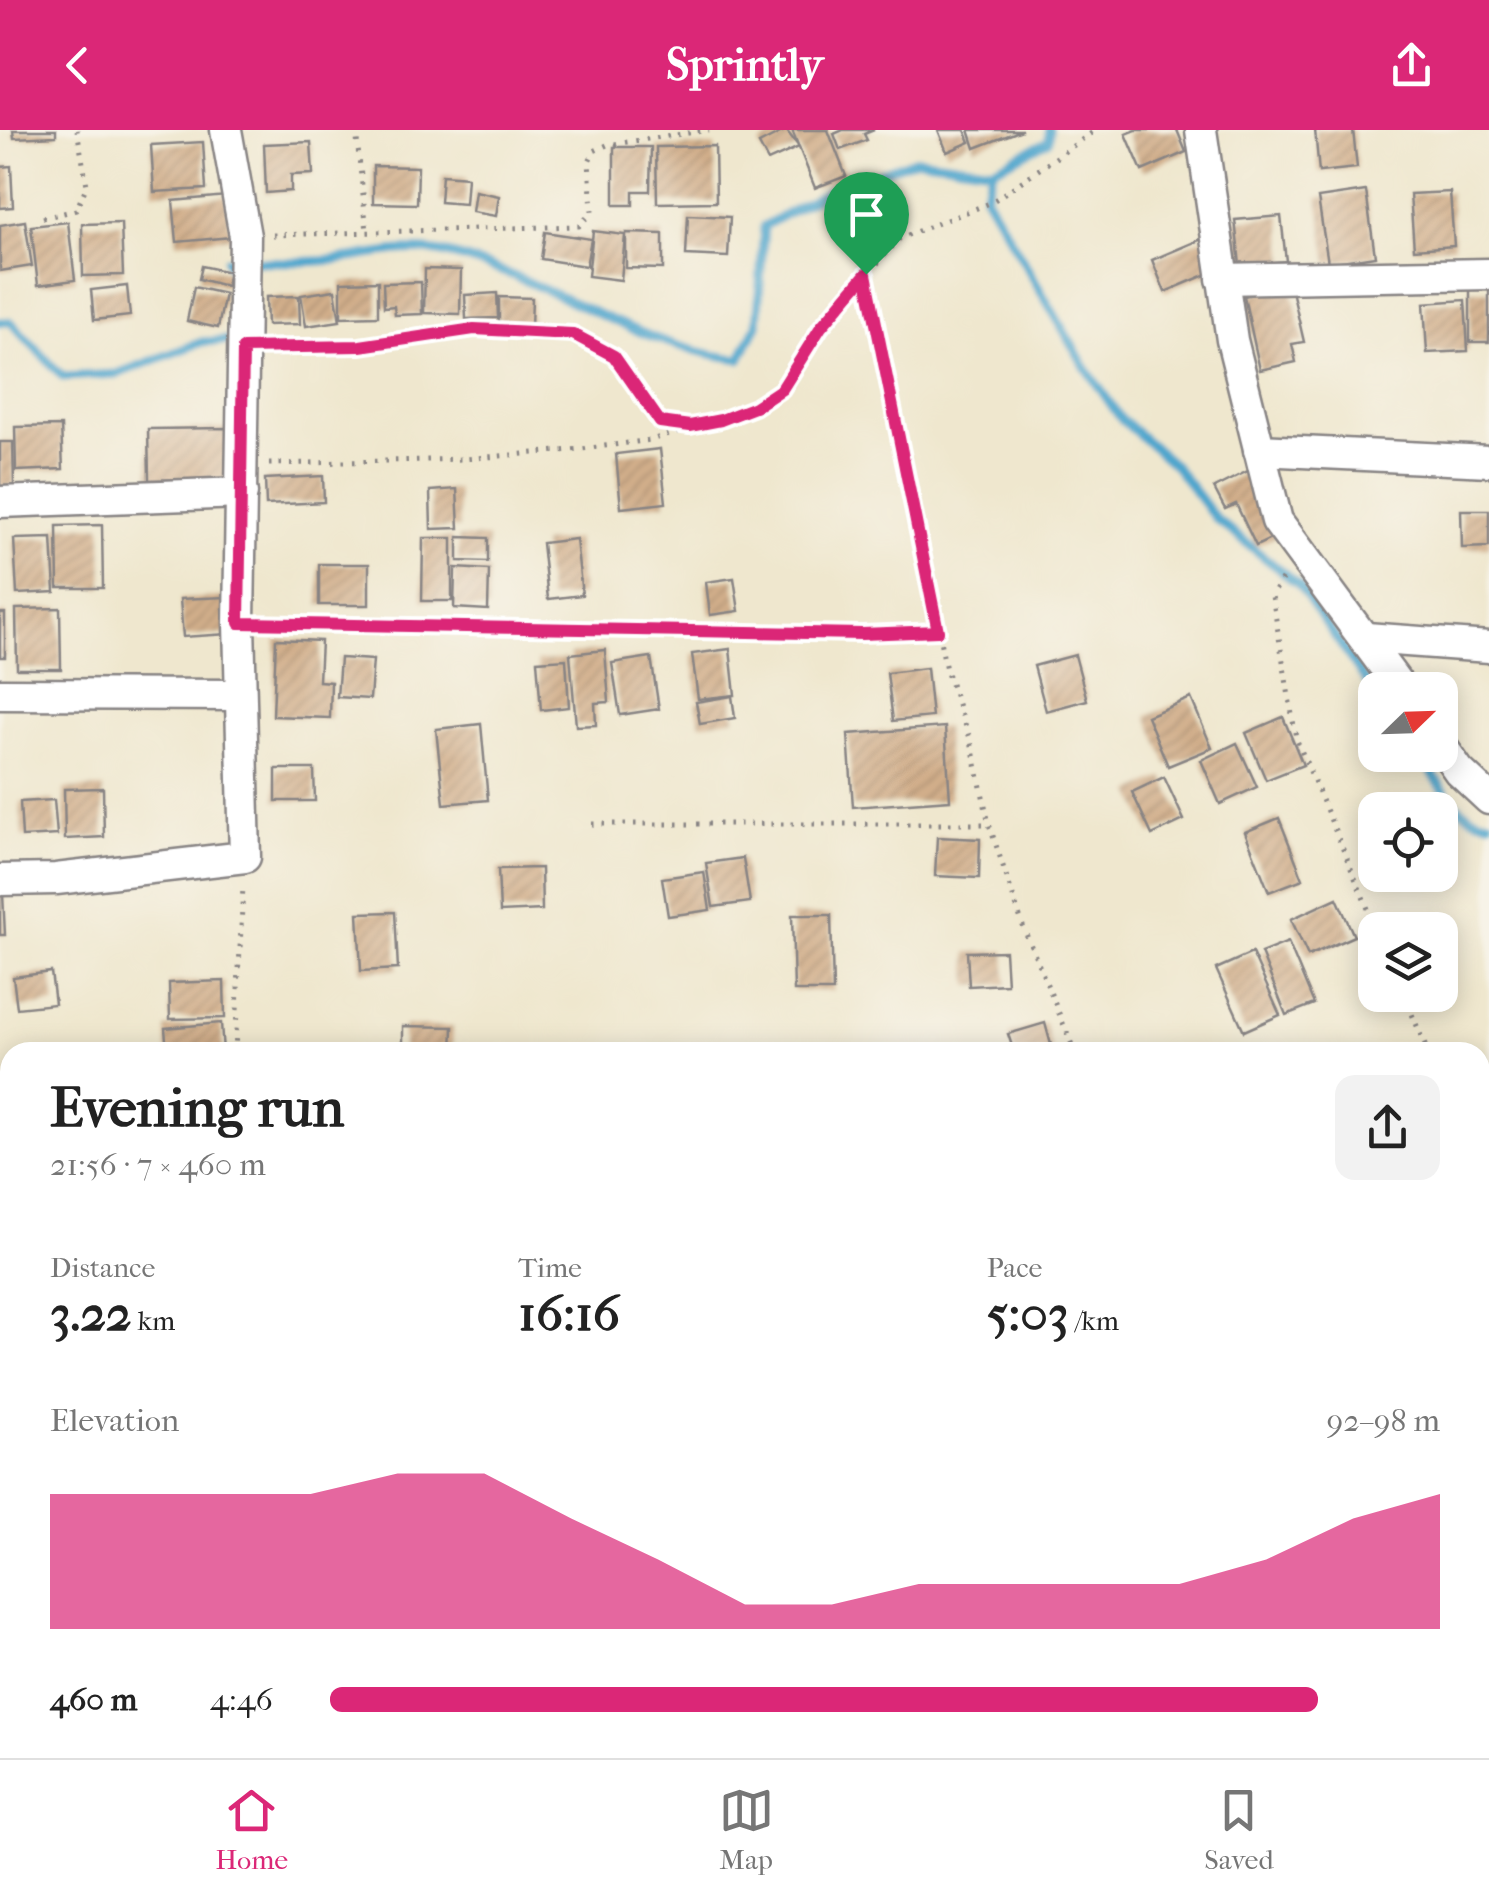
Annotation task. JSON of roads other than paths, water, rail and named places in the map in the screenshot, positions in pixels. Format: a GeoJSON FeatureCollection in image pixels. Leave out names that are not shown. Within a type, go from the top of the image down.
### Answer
{"type":"FeatureCollection","features":[{"type":"Feature","properties":{"kind":"street"},"geometry":{"type":"LineString","coordinates":[[0,880],[56,879],[246,857],[239,623],[244,239],[226,130]]}},
{"type":"Feature","properties":{"kind":"street"},"geometry":{"type":"LineString","coordinates":[[1201,130],[1232,340],[1277,521],[1298,555],[1390,672]]}},
{"type":"Feature","properties":{"kind":"street"},"geometry":{"type":"LineString","coordinates":[[1222,279],[1489,274]]}},
{"type":"Feature","properties":{"kind":"street"},"geometry":{"type":"LineString","coordinates":[[1259,450],[1489,462]]}},
{"type":"Feature","properties":{"kind":"street"},"geometry":{"type":"LineString","coordinates":[[0,502],[241,479]]}},
{"type":"Feature","properties":{"kind":"street"},"geometry":{"type":"LineString","coordinates":[[1366,638],[1489,647]]}},
{"type":"Feature","properties":{"kind":"street"},"geometry":{"type":"LineString","coordinates":[[0,694],[240,695]]}},
{"type":"Feature","properties":{"kind":"street"},"geometry":{"type":"LineString","coordinates":[[1458,770],[1489,799]]}},
{"type":"Feature","properties":{"kind":"waterway"},"geometry":{"type":"LineString","coordinates":[[235,276],[227,260],[307,262],[404,251],[447,254],[521,279],[665,341],[740,359],[757,325],[764,226],[832,189],[917,159],[993,169],[1048,141],[1049,130]]}},
{"type":"Feature","properties":{"kind":"waterway"},"geometry":{"type":"LineString","coordinates":[[993,169],[985,195],[1085,367],[1121,419],[1174,465],[1216,519],[1299,585],[1360,672]]}},
{"type":"Feature","properties":{"kind":"waterway"},"geometry":{"type":"LineString","coordinates":[[0,322],[11,322],[63,377],[117,374],[202,342],[234,340],[234,335]]}},
{"type":"Feature","properties":{"kind":"waterway"},"geometry":{"type":"LineString","coordinates":[[1432,772],[1466,813],[1489,821]]}}]}
